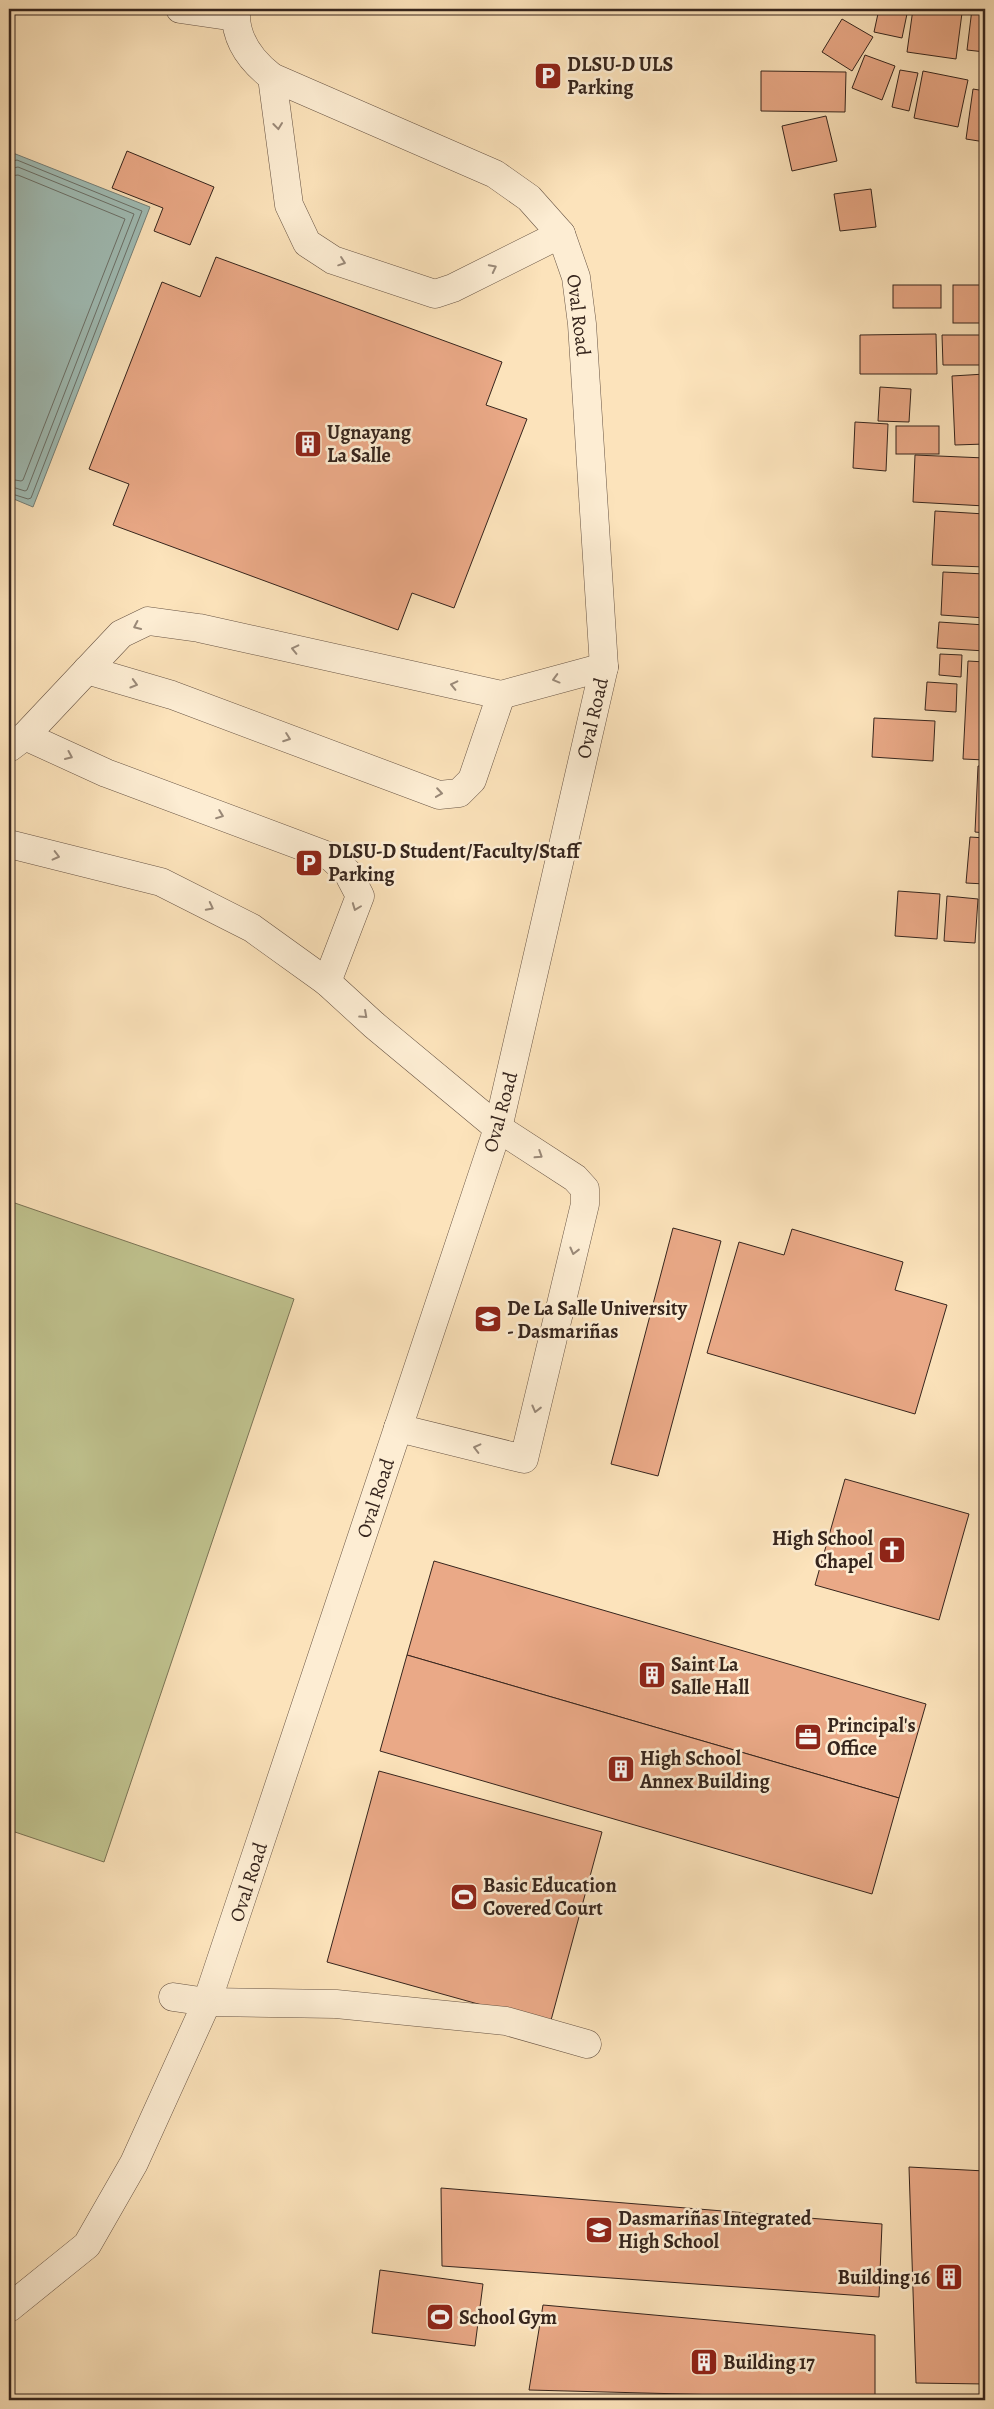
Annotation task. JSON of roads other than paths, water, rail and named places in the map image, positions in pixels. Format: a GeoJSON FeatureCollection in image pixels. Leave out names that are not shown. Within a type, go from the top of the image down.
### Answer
{"type":"FeatureCollection","features":[{"type":"Feature","properties":{"kind":"lane"},"geometry":{"type":"LineString","coordinates":[[180,9],[236,13]]}},
{"type":"Feature","properties":{"kind":"lane","name":"Oval Road"},"geometry":{"type":"LineString","coordinates":[[9,2308],[87,2245],[134,2163],[208,2002],[498,1128],[604,667],[582,324],[576,277],[561,234],[529,198],[495,174],[272,77],[254,64],[241,42],[236,13]]}},
{"type":"Feature","properties":{"kind":"lane"},"geometry":{"type":"LineString","coordinates":[[272,77],[289,205],[307,243],[334,260],[435,294],[453,288],[561,234]]}},
{"type":"Feature","properties":{"kind":"lane"},"geometry":{"type":"LineString","coordinates":[[328,982],[360,896],[348,873],[331,857],[17,742],[120,634],[148,621],[199,628],[501,696],[604,667]]}},
{"type":"Feature","properties":{"kind":"lane"},"geometry":{"type":"LineString","coordinates":[[87,670],[172,695],[439,794],[459,793],[472,780],[501,696]]}},
{"type":"Feature","properties":{"kind":"lane"},"geometry":{"type":"LineString","coordinates":[[9,844],[161,882],[252,928],[328,982],[374,1025],[498,1128],[575,1178],[585,1189],[586,1204],[524,1459],[398,1428]]}},
{"type":"Feature","properties":{"kind":"lane"},"geometry":{"type":"LineString","coordinates":[[173,1997],[208,2002],[336,2004],[506,2021],[587,2044]]}},
{"type":"Feature","properties":{"kind":"water"},"geometry":{"type":"Polygon","coordinates":[[[13,153],[150,207],[33,507],[9,497],[9,163],[13,153]]]}},
{"type":"Feature","properties":{"kind":"place","name":"DLSU-D ULS Parking"},"geometry":{"type":"Point","coordinates":[548,76]}},
{"type":"Feature","properties":{"kind":"place","name":"Ugnayang La Salle"},"geometry":{"type":"Point","coordinates":[308,444]}},
{"type":"Feature","properties":{"kind":"place","name":"DLSU-D Student/Faculty/Staff Parking"},"geometry":{"type":"Point","coordinates":[309,863]}},
{"type":"Feature","properties":{"kind":"place","name":"De La Salle University - Dasmariñas"},"geometry":{"type":"Point","coordinates":[488,1319]}},
{"type":"Feature","properties":{"kind":"place","name":"High School Chapel"},"geometry":{"type":"Point","coordinates":[892,1550]}},
{"type":"Feature","properties":{"kind":"place","name":"Saint La Salle Hall"},"geometry":{"type":"Point","coordinates":[652,1675]}},
{"type":"Feature","properties":{"kind":"place","name":"Principal's Office"},"geometry":{"type":"Point","coordinates":[808,1737]}},
{"type":"Feature","properties":{"kind":"place","name":"High School Annex Building"},"geometry":{"type":"Point","coordinates":[621,1769]}},
{"type":"Feature","properties":{"kind":"place","name":"Basic Education Covered Court"},"geometry":{"type":"Point","coordinates":[464,1897]}},
{"type":"Feature","properties":{"kind":"place","name":"Dasmariñas Integrated High School"},"geometry":{"type":"Point","coordinates":[599,2230]}},
{"type":"Feature","properties":{"kind":"place","name":"Building 16"},"geometry":{"type":"Point","coordinates":[949,2277]}},
{"type":"Feature","properties":{"kind":"place","name":"School Gym"},"geometry":{"type":"Point","coordinates":[440,2317]}},
{"type":"Feature","properties":{"kind":"place","name":"Building 17"},"geometry":{"type":"Point","coordinates":[704,2362]}}]}
